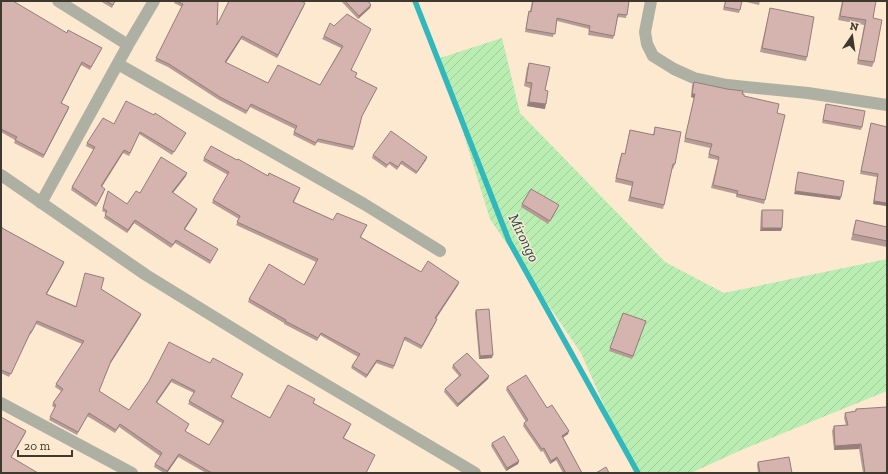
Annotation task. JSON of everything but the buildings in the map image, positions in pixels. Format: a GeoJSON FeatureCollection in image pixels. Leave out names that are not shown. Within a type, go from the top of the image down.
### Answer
{"type":"FeatureCollection","features":[{"type":"Feature","properties":{"kind":"street"},"geometry":{"type":"LineString","coordinates":[[58,1],[128,45]]}},
{"type":"Feature","properties":{"kind":"street"},"geometry":{"type":"LineString","coordinates":[[41,203],[128,45],[154,1]]}},
{"type":"Feature","properties":{"kind":"street"},"geometry":{"type":"LineString","coordinates":[[651,1],[645,32],[647,44],[653,56],[674,69],[694,78],[727,85],[808,93],[887,105]]}},
{"type":"Feature","properties":{"kind":"street"},"geometry":{"type":"LineString","coordinates":[[118,64],[364,204],[440,251]]}},
{"type":"Feature","properties":{"kind":"street"},"geometry":{"type":"LineString","coordinates":[[1,175],[146,275],[271,352],[475,473]]}},
{"type":"Feature","properties":{"kind":"street"},"geometry":{"type":"LineString","coordinates":[[1,403],[132,473]]}},
{"type":"Feature","properties":{"kind":"green space"},"geometry":{"type":"Polygon","coordinates":[[[502,38],[520,113],[665,262],[724,293],[887,259],[887,391],[739,451],[691,473],[634,473],[581,353],[490,219],[440,58],[502,38]]]}},
{"type":"Feature","properties":{"kind":"waterway","name":"Mirongo"},"geometry":{"type":"LineString","coordinates":[[415,1],[509,241],[638,473]]}}]}
